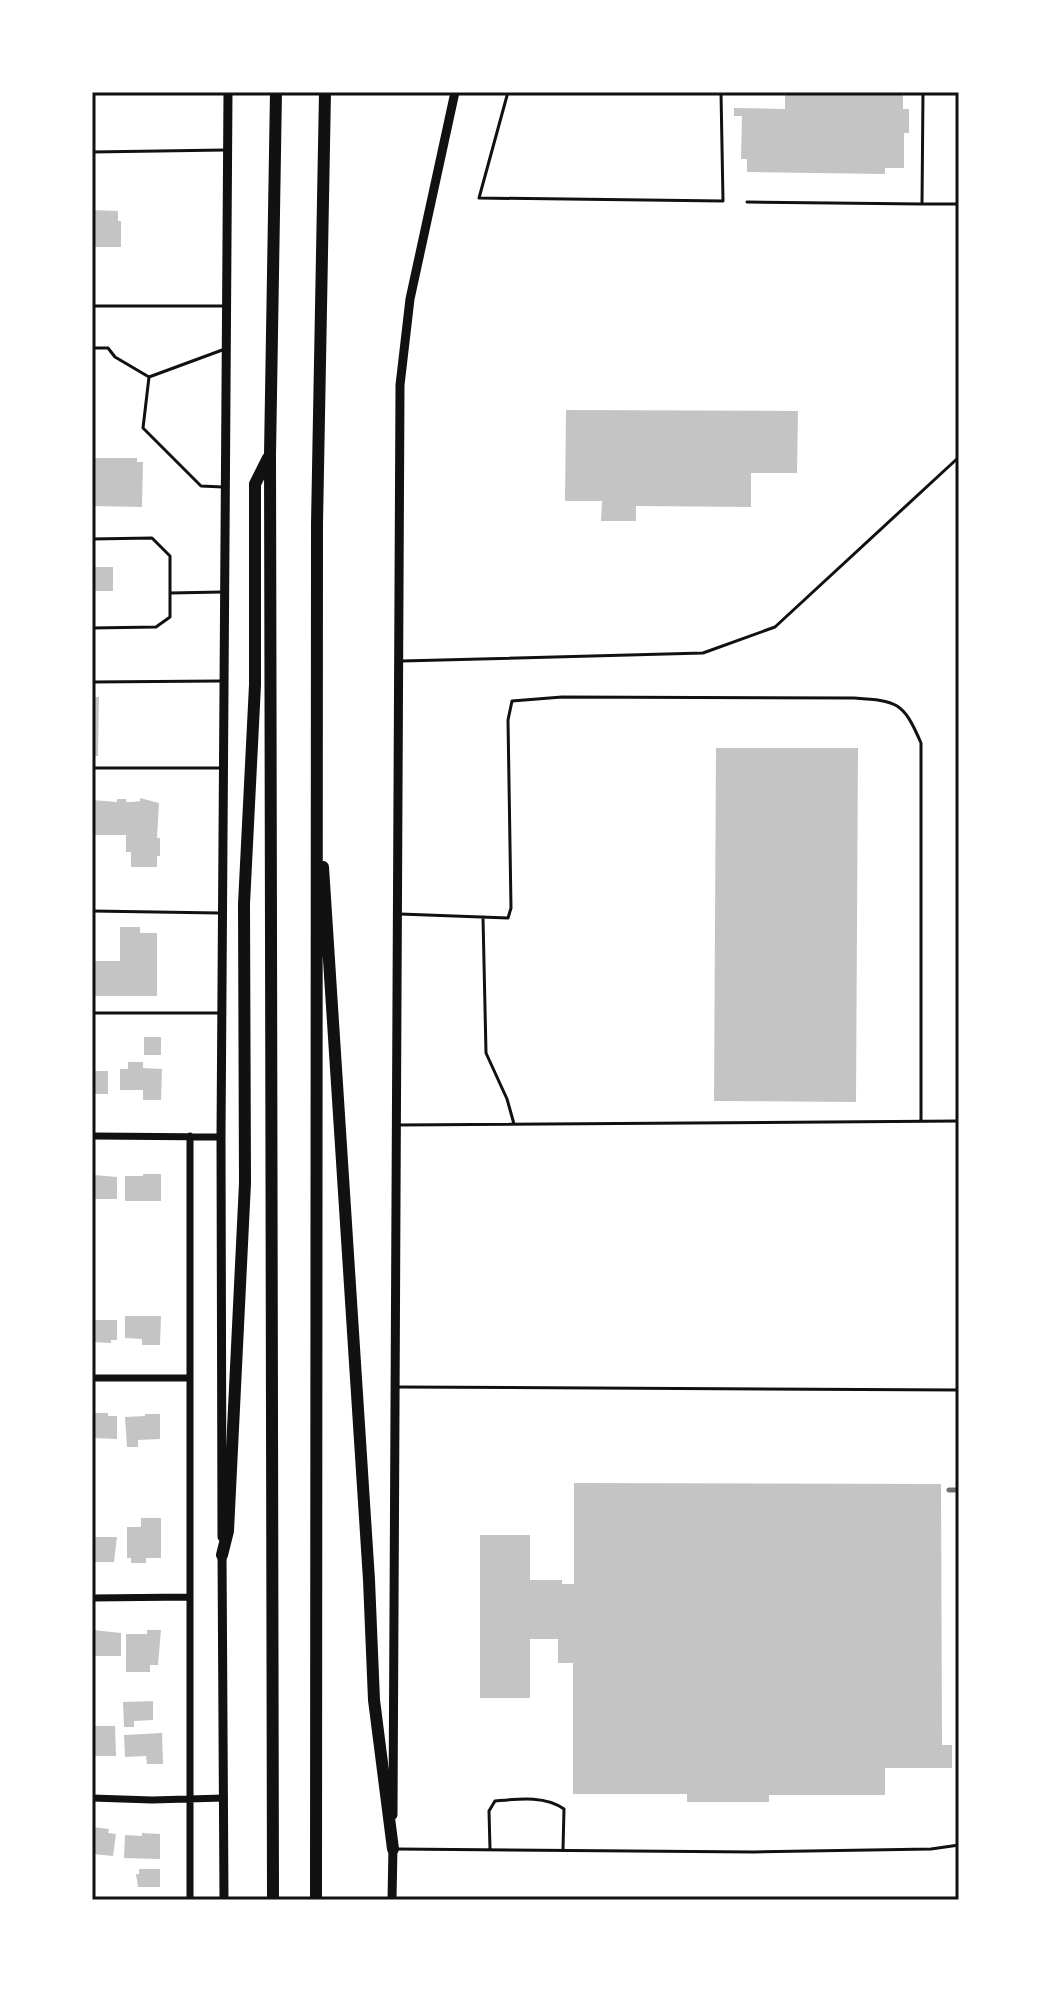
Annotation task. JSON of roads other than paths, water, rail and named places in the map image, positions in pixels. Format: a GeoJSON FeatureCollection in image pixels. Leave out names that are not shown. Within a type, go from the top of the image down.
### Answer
{"type":"FeatureCollection","features":[{"type":"Feature","properties":{"kind":"highway"},"geometry":{"type":"LineString","coordinates":[[273,1900],[270,455],[276,92]]}},
{"type":"Feature","properties":{"kind":"highway"},"geometry":{"type":"LineString","coordinates":[[316,1900],[317,524],[325,92]]}},
{"type":"Feature","properties":{"kind":"highway"},"geometry":{"type":"LineString","coordinates":[[222,1555],[228,1531],[245,1183],[244,904],[255,685],[255,484],[270,455]]}},
{"type":"Feature","properties":{"kind":"highway"},"geometry":{"type":"LineString","coordinates":[[316,741],[374,1700],[393,1849]]}},
{"type":"Feature","properties":{"kind":"main road"},"geometry":{"type":"LineString","coordinates":[[224,1900],[221,1137],[228,92]]}},
{"type":"Feature","properties":{"kind":"main road"},"geometry":{"type":"LineString","coordinates":[[392,1900],[400,385],[410,299],[455,92]]}},
{"type":"Feature","properties":{"kind":"street"},"geometry":{"type":"LineString","coordinates":[[92,1136],[221,1137]]}},
{"type":"Feature","properties":{"kind":"street"},"geometry":{"type":"LineString","coordinates":[[190,1136],[190,1900]]}},
{"type":"Feature","properties":{"kind":"street"},"geometry":{"type":"LineString","coordinates":[[92,1378],[190,1378]]}},
{"type":"Feature","properties":{"kind":"street"},"geometry":{"type":"LineString","coordinates":[[92,1598],[190,1597]]}},
{"type":"Feature","properties":{"kind":"street"},"geometry":{"type":"LineString","coordinates":[[92,1798],[224,1798]]}},
{"type":"Feature","properties":{"kind":"lane"},"geometry":{"type":"LineString","coordinates":[[508,92],[479,198],[723,201],[721,92]]}},
{"type":"Feature","properties":{"kind":"lane"},"geometry":{"type":"LineString","coordinates":[[922,204],[923,92]]}},
{"type":"Feature","properties":{"kind":"lane"},"geometry":{"type":"LineString","coordinates":[[92,152],[229,149]]}},
{"type":"Feature","properties":{"kind":"lane"},"geometry":{"type":"LineString","coordinates":[[747,202],[959,204]]}},
{"type":"Feature","properties":{"kind":"lane"},"geometry":{"type":"LineString","coordinates":[[92,306],[228,306]]}},
{"type":"Feature","properties":{"kind":"lane"},"geometry":{"type":"LineString","coordinates":[[92,348],[108,348],[115,357],[149,377]]}},
{"type":"Feature","properties":{"kind":"lane"},"geometry":{"type":"LineString","coordinates":[[149,377],[228,348]]}},
{"type":"Feature","properties":{"kind":"lane"},"geometry":{"type":"LineString","coordinates":[[149,377],[143,428],[201,486],[227,487]]}},
{"type":"Feature","properties":{"kind":"lane"},"geometry":{"type":"LineString","coordinates":[[398,661],[703,653],[775,627],[959,457]]}},
{"type":"Feature","properties":{"kind":"lane"},"geometry":{"type":"LineString","coordinates":[[92,539],[152,538],[170,556],[170,617],[156,627],[92,628]]}},
{"type":"Feature","properties":{"kind":"lane"},"geometry":{"type":"LineString","coordinates":[[170,593],[226,592]]}},
{"type":"Feature","properties":{"kind":"lane"},"geometry":{"type":"LineString","coordinates":[[92,682],[225,681]]}},
{"type":"Feature","properties":{"kind":"lane"},"geometry":{"type":"LineString","coordinates":[[396,914],[508,918],[511,908],[508,720],[512,701],[562,697],[853,698],[886,701],[908,714],[921,743],[921,1121]]}},
{"type":"Feature","properties":{"kind":"lane"},"geometry":{"type":"LineString","coordinates":[[92,768],[225,768]]}},
{"type":"Feature","properties":{"kind":"lane"},"geometry":{"type":"LineString","coordinates":[[92,911],[223,913]]}},
{"type":"Feature","properties":{"kind":"lane"},"geometry":{"type":"LineString","coordinates":[[483,917],[486,1053],[507,1099],[514,1124]]}},
{"type":"Feature","properties":{"kind":"lane"},"geometry":{"type":"LineString","coordinates":[[92,1013],[222,1013]]}},
{"type":"Feature","properties":{"kind":"lane"},"geometry":{"type":"LineString","coordinates":[[397,1125],[959,1121]]}},
{"type":"Feature","properties":{"kind":"lane"},"geometry":{"type":"LineString","coordinates":[[397,1387],[959,1390]]}},
{"type":"Feature","properties":{"kind":"lane"},"geometry":{"type":"LineString","coordinates":[[490,1849],[489,1811],[495,1801],[515,1799],[553,1801],[564,1809],[563,1849]]}},
{"type":"Feature","properties":{"kind":"lane"},"geometry":{"type":"LineString","coordinates":[[393,1849],[754,1852],[931,1849],[959,1845]]}},
{"type":"Feature","properties":{"kind":"railway"},"geometry":{"type":"LineString","coordinates":[[949,1490],[959,1490]]}}]}
